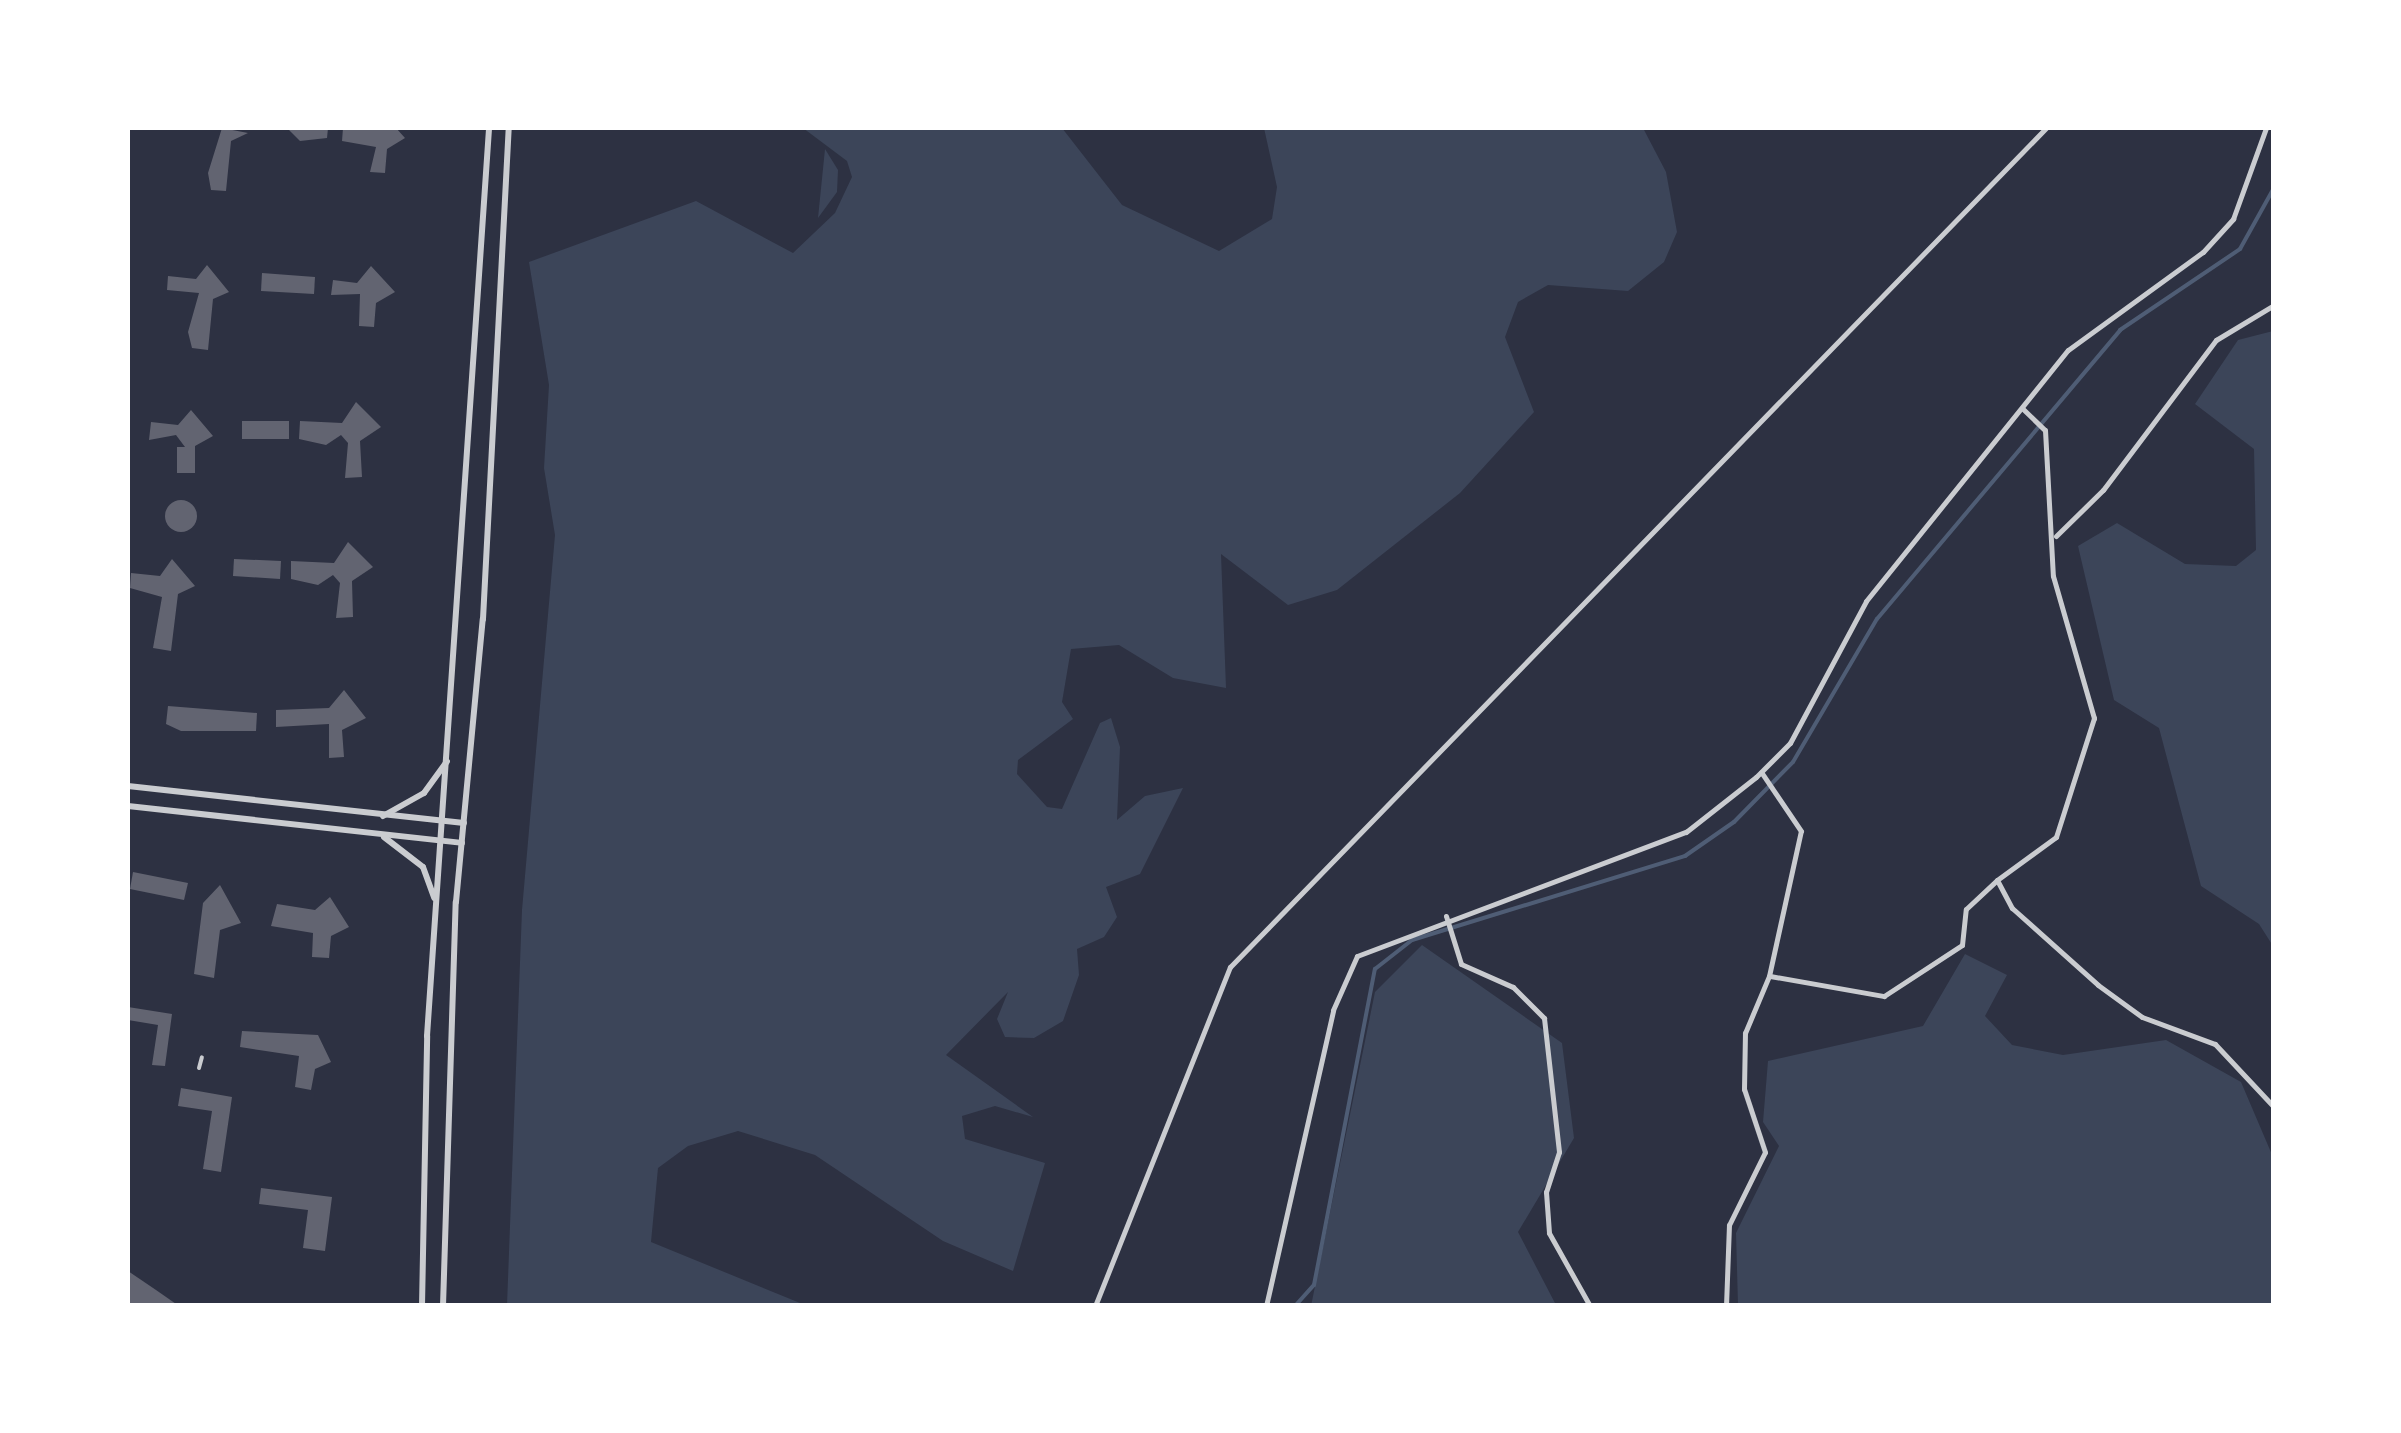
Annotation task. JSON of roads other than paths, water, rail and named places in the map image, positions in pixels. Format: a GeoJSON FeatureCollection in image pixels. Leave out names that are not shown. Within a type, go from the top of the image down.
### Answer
{"type":"FeatureCollection","features":[{"type":"Feature","properties":{"kind":"street"},"geometry":{"type":"LineString","coordinates":[[422,1306],[436,902],[489,128]]}},
{"type":"Feature","properties":{"kind":"street"},"geometry":{"type":"LineString","coordinates":[[444,1306],[462,843],[509,128]]}},
{"type":"Feature","properties":{"kind":"street"},"geometry":{"type":"LineString","coordinates":[[1095,1306],[1230,967],[2046,128]]}},
{"type":"Feature","properties":{"kind":"street"},"geometry":{"type":"LineString","coordinates":[[1266,1306],[1334,1010],[1357,956],[1686,832],[1761,772],[1790,742],[1866,601],[2068,350],[2203,252],[2233,219],[2266,128]]}},
{"type":"Feature","properties":{"kind":"street"},"geometry":{"type":"LineString","coordinates":[[2056,536],[2104,490],[2216,340],[2274,306]]}},
{"type":"Feature","properties":{"kind":"street"},"geometry":{"type":"LineString","coordinates":[[1769,976],[1884,996],[1962,945],[1966,908],[2056,837],[2094,718],[2060,612],[2045,430],[2023,409]]}},
{"type":"Feature","properties":{"kind":"street"},"geometry":{"type":"LineString","coordinates":[[380,818],[424,794],[448,760]]}},
{"type":"Feature","properties":{"kind":"street"},"geometry":{"type":"LineString","coordinates":[[1726,1306],[1729,1226],[1765,1152],[1741,1056],[1769,976],[1800,832],[1761,772]]}},
{"type":"Feature","properties":{"kind":"street"},"geometry":{"type":"LineString","coordinates":[[128,786],[380,818],[464,823]]}},
{"type":"Feature","properties":{"kind":"street"},"geometry":{"type":"LineString","coordinates":[[128,806],[462,843]]}},
{"type":"Feature","properties":{"kind":"street"},"geometry":{"type":"LineString","coordinates":[[384,836],[422,867],[436,902]]}},
{"type":"Feature","properties":{"kind":"street"},"geometry":{"type":"LineString","coordinates":[[1997,880],[2012,908],[2098,985],[2142,1016],[2215,1044],[2274,1107]]}},
{"type":"Feature","properties":{"kind":"street"},"geometry":{"type":"LineString","coordinates":[[1447,920],[1461,964],[1514,987],[1544,1018],[1558,1152],[1546,1192],[1549,1233],[1590,1306]]}},
{"type":"Feature","properties":{"kind":"street"},"geometry":{"type":"LineString","coordinates":[[198,1068],[202,1056]]}},
{"type":"Feature","properties":{"kind":"waterway"},"geometry":{"type":"LineString","coordinates":[[1295,1306],[1314,1285],[1375,969],[1412,940],[1685,856],[1734,822],[1793,762],[1877,619],[2120,330],[2240,249],[2274,188]]}}]}
